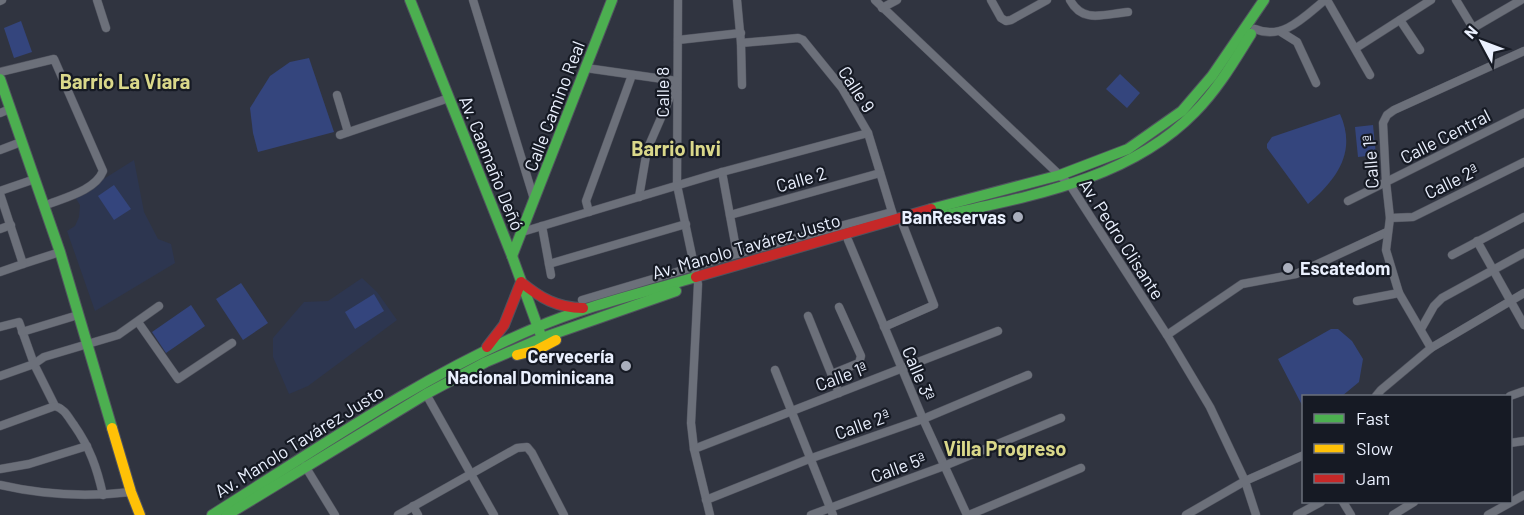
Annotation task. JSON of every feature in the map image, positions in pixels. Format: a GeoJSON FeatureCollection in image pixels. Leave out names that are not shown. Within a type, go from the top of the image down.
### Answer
{"type":"FeatureCollection","features":[{"type":"Feature","properties":{"kind":"main road","name":"Av. Caamaño Deñó"},"geometry":{"type":"LineString","coordinates":[[410,0],[512,256],[542,338]]}},
{"type":"Feature","properties":{"kind":"main road","name":"Calle Camino Real"},"geometry":{"type":"LineString","coordinates":[[512,256],[612,0]]}},
{"type":"Feature","properties":{"kind":"main road","name":"Av. Manolo Tavárez Justo"},"geometry":{"type":"LineString","coordinates":[[212,515],[406,393],[480,353],[537,327],[697,276],[985,193],[1060,175],[1128,149],[1182,111],[1212,76],[1264,0]]}},
{"type":"Feature","properties":{"kind":"main road","name":"Av. Manolo Tavárez Justo"},"geometry":{"type":"LineString","coordinates":[[227,515],[426,394],[498,357],[697,276],[848,240],[896,219],[1070,185],[1125,164],[1186,121],[1219,83],[1273,0]]}},
{"type":"Feature","properties":{"kind":"main road"},"geometry":{"type":"LineString","coordinates":[[0,79],[5,111],[21,142],[60,252],[131,492],[140,515]]}},
{"type":"Feature","properties":{"kind":"main road"},"geometry":{"type":"LineString","coordinates":[[480,353],[504,329],[521,282],[539,297],[552,304],[569,309],[595,307]]}},
{"type":"Feature","properties":{"kind":"main road"},"geometry":{"type":"LineString","coordinates":[[498,357],[515,356],[537,350],[580,325]]}},
{"type":"Feature","properties":{"kind":"street"},"geometry":{"type":"LineString","coordinates":[[97,0],[106,28]]}},
{"type":"Feature","properties":{"kind":"street"},"geometry":{"type":"LineString","coordinates":[[473,0],[535,200]]}},
{"type":"Feature","properties":{"kind":"street","name":"Calle 8"},"geometry":{"type":"LineString","coordinates":[[678,0],[677,185],[697,276],[691,408],[694,449],[710,515]]}},
{"type":"Feature","properties":{"kind":"street"},"geometry":{"type":"LineString","coordinates":[[737,0],[741,33],[742,85]]}},
{"type":"Feature","properties":{"kind":"street","name":"Av. Pedro Clisante"},"geometry":{"type":"LineString","coordinates":[[875,0],[1070,185],[1167,334],[1210,407],[1245,482],[1256,515]]}},
{"type":"Feature","properties":{"kind":"street"},"geometry":{"type":"LineString","coordinates":[[882,8],[897,0]]}},
{"type":"Feature","properties":{"kind":"street"},"geometry":{"type":"LineString","coordinates":[[991,0],[1001,18],[1006,21],[1047,0]]}},
{"type":"Feature","properties":{"kind":"street"},"geometry":{"type":"LineString","coordinates":[[1070,0],[1075,10],[1087,16],[1128,12]]}},
{"type":"Feature","properties":{"kind":"street"},"geometry":{"type":"LineString","coordinates":[[1255,29],[1264,33],[1281,32],[1326,0],[1370,75]]}},
{"type":"Feature","properties":{"kind":"street"},"geometry":{"type":"LineString","coordinates":[[1356,48],[1431,0]]}},
{"type":"Feature","properties":{"kind":"street"},"geometry":{"type":"LineString","coordinates":[[1456,0],[1473,28],[1521,0]]}},
{"type":"Feature","properties":{"kind":"street"},"geometry":{"type":"LineString","coordinates":[[1400,21],[1420,50]]}},
{"type":"Feature","properties":{"kind":"street"},"geometry":{"type":"LineString","coordinates":[[1281,32],[1297,42],[1316,83]]}},
{"type":"Feature","properties":{"kind":"street"},"geometry":{"type":"LineString","coordinates":[[678,40],[741,33]]}},
{"type":"Feature","properties":{"kind":"street","name":"Calle 9"},"geometry":{"type":"LineString","coordinates":[[741,43],[798,38],[803,40],[842,88],[868,133],[896,219],[934,305],[884,327]]}},
{"type":"Feature","properties":{"kind":"street","name":"Calle 1ª"},"geometry":{"type":"LineString","coordinates":[[1431,348],[1399,293],[1386,250],[1390,218],[1383,123],[1387,115],[1394,110],[1524,51]]}},
{"type":"Feature","properties":{"kind":"street"},"geometry":{"type":"LineString","coordinates":[[0,72],[54,59],[103,171],[101,177],[92,184],[44,206]]}},
{"type":"Feature","properties":{"kind":"street"},"geometry":{"type":"LineString","coordinates":[[586,68],[677,81],[647,150],[639,196]]}},
{"type":"Feature","properties":{"kind":"street"},"geometry":{"type":"LineString","coordinates":[[589,212],[586,201],[632,75]]}},
{"type":"Feature","properties":{"kind":"street"},"geometry":{"type":"LineString","coordinates":[[337,95],[344,133],[449,98]]}},
{"type":"Feature","properties":{"kind":"street","name":"Calle Central"},"geometry":{"type":"LineString","coordinates":[[1348,201],[1524,113]]}},
{"type":"Feature","properties":{"kind":"street"},"geometry":{"type":"LineString","coordinates":[[522,232],[722,172],[868,133]]}},
{"type":"Feature","properties":{"kind":"street"},"geometry":{"type":"LineString","coordinates":[[0,150],[21,142]]}},
{"type":"Feature","properties":{"kind":"street","name":"Calle 2ª"},"geometry":{"type":"LineString","coordinates":[[1390,218],[1413,217],[1524,162]]}},
{"type":"Feature","properties":{"kind":"street"},"geometry":{"type":"LineString","coordinates":[[722,172],[737,254]]}},
{"type":"Feature","properties":{"kind":"street","name":"Calle 2"},"geometry":{"type":"LineString","coordinates":[[730,215],[880,172]]}},
{"type":"Feature","properties":{"kind":"street"},"geometry":{"type":"LineString","coordinates":[[23,264],[0,192],[35,179]]}},
{"type":"Feature","properties":{"kind":"street"},"geometry":{"type":"LineString","coordinates":[[1452,255],[1524,217]]}},
{"type":"Feature","properties":{"kind":"street"},"geometry":{"type":"LineString","coordinates":[[582,300],[697,276],[737,254],[896,219]]}},
{"type":"Feature","properties":{"kind":"street"},"geometry":{"type":"LineString","coordinates":[[549,264],[686,224]]}},
{"type":"Feature","properties":{"kind":"street"},"geometry":{"type":"LineString","coordinates":[[0,229],[10,225]]}},
{"type":"Feature","properties":{"kind":"street"},"geometry":{"type":"LineString","coordinates":[[542,226],[551,275]]}},
{"type":"Feature","properties":{"kind":"street"},"geometry":{"type":"LineString","coordinates":[[1167,334],[1242,284],[1296,274],[1387,232]]}},
{"type":"Feature","properties":{"kind":"street","name":"Calle 3ª"},"geometry":{"type":"LineString","coordinates":[[848,240],[923,418],[968,515]]}},
{"type":"Feature","properties":{"kind":"street"},"geometry":{"type":"LineString","coordinates":[[1477,241],[1524,325]]}},
{"type":"Feature","properties":{"kind":"street"},"geometry":{"type":"LineString","coordinates":[[0,272],[60,252]]}},
{"type":"Feature","properties":{"kind":"street"},"geometry":{"type":"LineString","coordinates":[[1420,329],[1434,306],[1442,298],[1524,253]]}},
{"type":"Feature","properties":{"kind":"street"},"geometry":{"type":"LineString","coordinates":[[1358,301],[1399,293]]}},
{"type":"Feature","properties":{"kind":"street"},"geometry":{"type":"LineString","coordinates":[[1377,395],[1431,348],[1524,293]]}},
{"type":"Feature","properties":{"kind":"street"},"geometry":{"type":"LineString","coordinates":[[0,376],[34,364],[45,357],[118,334],[159,306]]}},
{"type":"Feature","properties":{"kind":"street"},"geometry":{"type":"LineString","coordinates":[[832,374],[859,363],[861,356],[839,307]]}},
{"type":"Feature","properties":{"kind":"street"},"geometry":{"type":"LineString","coordinates":[[22,332],[78,315]]}},
{"type":"Feature","properties":{"kind":"street"},"geometry":{"type":"LineString","coordinates":[[808,316],[839,393]]}},
{"type":"Feature","properties":{"kind":"street"},"geometry":{"type":"LineString","coordinates":[[0,327],[19,322],[34,364],[55,406]]}},
{"type":"Feature","properties":{"kind":"street"},"geometry":{"type":"LineString","coordinates":[[138,322],[178,379],[232,343]]}},
{"type":"Feature","properties":{"kind":"street","name":"Calle 1ª"},"geometry":{"type":"LineString","coordinates":[[694,449],[998,331]]}},
{"type":"Feature","properties":{"kind":"street"},"geometry":{"type":"LineString","coordinates":[[775,370],[809,459],[832,511]]}},
{"type":"Feature","properties":{"kind":"street","name":"Calle 2ª"},"geometry":{"type":"LineString","coordinates":[[706,500],[809,459],[923,418],[1028,375]]}},
{"type":"Feature","properties":{"kind":"street"},"geometry":{"type":"LineString","coordinates":[[426,394],[494,515]]}},
{"type":"Feature","properties":{"kind":"street"},"geometry":{"type":"LineString","coordinates":[[0,426],[55,406],[63,408],[87,446],[98,470],[103,495]]}},
{"type":"Feature","properties":{"kind":"street","name":"Calle 5ª"},"geometry":{"type":"LineString","coordinates":[[811,515],[832,511],[1061,418]]}},
{"type":"Feature","properties":{"kind":"street"},"geometry":{"type":"LineString","coordinates":[[0,469],[29,464],[87,446]]}},
{"type":"Feature","properties":{"kind":"street"},"geometry":{"type":"LineString","coordinates":[[398,515],[517,448],[527,447],[564,515]]}},
{"type":"Feature","properties":{"kind":"street"},"geometry":{"type":"LineString","coordinates":[[1186,515],[1245,482],[1302,456]]}},
{"type":"Feature","properties":{"kind":"street"},"geometry":{"type":"LineString","coordinates":[[305,466],[335,515]]}},
{"type":"Feature","properties":{"kind":"street"},"geometry":{"type":"LineString","coordinates":[[968,515],[1081,468]]}},
{"type":"Feature","properties":{"kind":"street"},"geometry":{"type":"LineString","coordinates":[[0,485],[56,494],[103,495],[131,492]]}},
{"type":"Feature","properties":{"kind":"street"},"geometry":{"type":"LineString","coordinates":[[1297,515],[1318,503]]}},
{"type":"Feature","properties":{"kind":"street"},"geometry":{"type":"LineString","coordinates":[[1393,515],[1411,503]]}},
{"type":"Feature","properties":{"kind":"street"},"geometry":{"type":"LineString","coordinates":[[1493,514],[1511,503]]}},
{"type":"Feature","properties":{"kind":"street"},"geometry":{"type":"LineString","coordinates":[[413,506],[418,515]]}},
{"type":"Feature","properties":{"kind":"shaded area"},"geometry":{"type":"Polygon","coordinates":[[[21,21],[32,52],[14,58],[4,28],[21,21]]]}},
{"type":"Feature","properties":{"kind":"shaded area"},"geometry":{"type":"Polygon","coordinates":[[[309,58],[334,132],[258,152],[250,108],[270,76],[290,62],[309,58]]]}},
{"type":"Feature","properties":{"kind":"shaded area"},"geometry":{"type":"Polygon","coordinates":[[[1120,74],[1140,93],[1127,108],[1106,89],[1120,74]]]}},
{"type":"Feature","properties":{"kind":"shaded area"},"geometry":{"type":"Polygon","coordinates":[[[1340,114],[1345,128],[1345,153],[1328,185],[1308,204],[1267,148],[1267,144],[1272,137],[1340,114]]]}},
{"type":"Feature","properties":{"kind":"shaded area"},"geometry":{"type":"Polygon","coordinates":[[[1373,125],[1376,155],[1358,157],[1355,127],[1373,125]]]}},
{"type":"Feature","properties":{"kind":"shaded area"},"geometry":{"type":"Polygon","coordinates":[[[134,160],[144,212],[158,239],[171,244],[175,263],[95,311],[67,231],[75,226],[79,217],[80,205],[75,197],[134,160]]]}},
{"type":"Feature","properties":{"kind":"shaded area"},"geometry":{"type":"Polygon","coordinates":[[[114,185],[131,209],[114,220],[98,196],[114,185]]]}},
{"type":"Feature","properties":{"kind":"shaded area"},"geometry":{"type":"Polygon","coordinates":[[[362,278],[377,292],[397,320],[308,386],[289,394],[273,357],[273,338],[304,302],[328,301],[362,278]]]}},
{"type":"Feature","properties":{"kind":"shaded area"},"geometry":{"type":"Polygon","coordinates":[[[241,283],[268,323],[243,340],[216,299],[241,283]]]}},
{"type":"Feature","properties":{"kind":"shaded area"},"geometry":{"type":"Polygon","coordinates":[[[374,294],[384,311],[355,329],[345,312],[374,294]]]}},
{"type":"Feature","properties":{"kind":"shaded area"},"geometry":{"type":"Polygon","coordinates":[[[191,305],[205,326],[166,353],[152,332],[191,305]]]}},
{"type":"Feature","properties":{"kind":"shaded area"},"geometry":{"type":"Polygon","coordinates":[[[1331,329],[1338,329],[1352,341],[1363,359],[1359,382],[1343,395],[1302,395],[1302,405],[1278,359],[1331,329]]]}},
{"type":"Feature","properties":{"kind":"traffic: fast"},"geometry":{"type":"LineString","coordinates":[[410,0],[512,256],[540,333]]}},
{"type":"Feature","properties":{"kind":"traffic: fast"},"geometry":{"type":"LineString","coordinates":[[512,256],[612,0]]}},
{"type":"Feature","properties":{"kind":"traffic: fast"},"geometry":{"type":"LineString","coordinates":[[931,209],[1060,175],[1128,149],[1182,111],[1212,76],[1264,0]]}},
{"type":"Feature","properties":{"kind":"traffic: fast"},"geometry":{"type":"LineString","coordinates":[[923,220],[1068,185],[1136,156],[1167,136],[1195,112],[1218,84],[1251,34]]}},
{"type":"Feature","properties":{"kind":"traffic: fast"},"geometry":{"type":"LineString","coordinates":[[0,79],[60,252],[112,428]]}},
{"type":"Feature","properties":{"kind":"traffic: fast"},"geometry":{"type":"LineString","coordinates":[[212,515],[370,415],[492,347],[574,313],[696,277]]}},
{"type":"Feature","properties":{"kind":"traffic: fast"},"geometry":{"type":"LineString","coordinates":[[227,515],[426,394],[486,362],[542,338],[676,291]]}},
{"type":"Feature","properties":{"kind":"traffic: slow"},"geometry":{"type":"LineString","coordinates":[[517,355],[537,350],[556,340]]}},
{"type":"Feature","properties":{"kind":"traffic: slow"},"geometry":{"type":"LineString","coordinates":[[112,428],[140,515]]}},
{"type":"Feature","properties":{"kind":"traffic: jam"},"geometry":{"type":"LineString","coordinates":[[696,277],[931,209]]}},
{"type":"Feature","properties":{"kind":"traffic: jam"},"geometry":{"type":"LineString","coordinates":[[487,347],[504,325],[521,282],[550,301],[574,308],[583,308]]}},
{"type":"Feature","properties":{"kind":"place","name":"BanReservas"},"geometry":{"type":"Point","coordinates":[1018,217]}},
{"type":"Feature","properties":{"kind":"place","name":"Escatedom"},"geometry":{"type":"Point","coordinates":[1288,268]}},
{"type":"Feature","properties":{"kind":"place","name":"Cervecería Nacional Dominicana"},"geometry":{"type":"Point","coordinates":[626,366]}},
{"type":"Feature","properties":{"kind":"district","name":"Barrio La Viara"},"geometry":{"type":"Point","coordinates":[125,81]}},
{"type":"Feature","properties":{"kind":"district","name":"Barrio Invi"},"geometry":{"type":"Point","coordinates":[676,148]}},
{"type":"Feature","properties":{"kind":"district","name":"Villa Progreso"},"geometry":{"type":"Point","coordinates":[1005,448]}}]}
